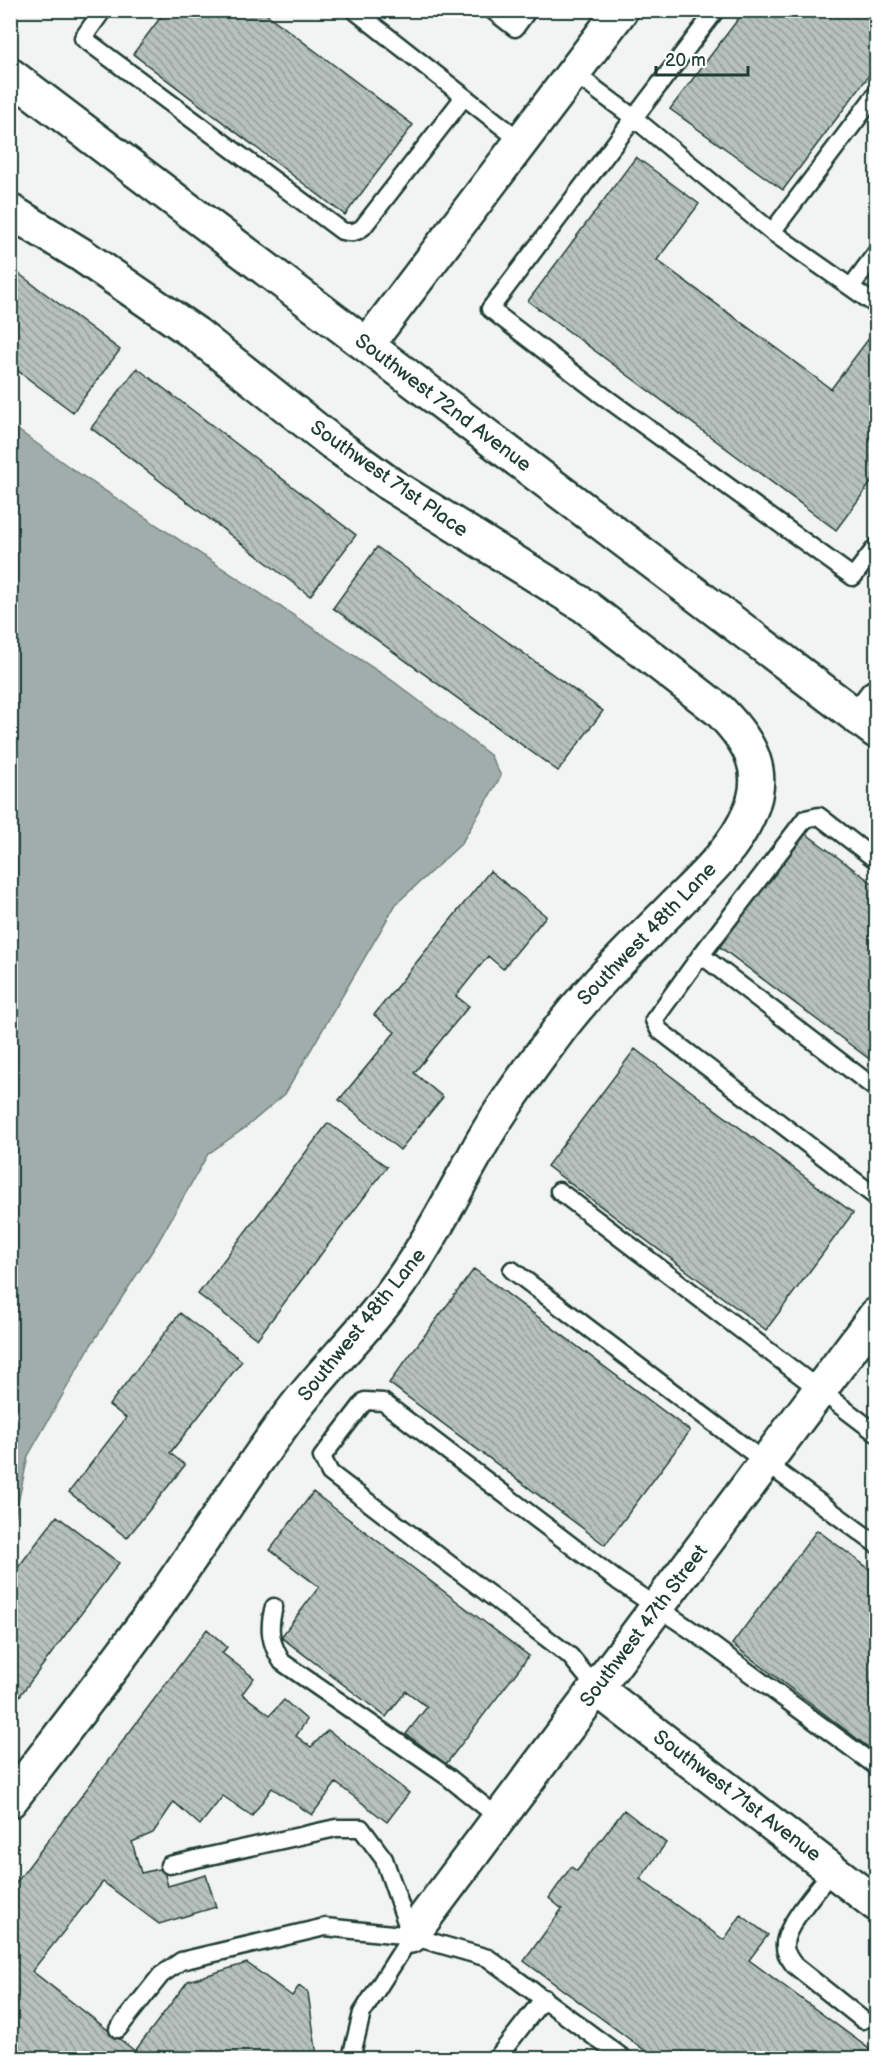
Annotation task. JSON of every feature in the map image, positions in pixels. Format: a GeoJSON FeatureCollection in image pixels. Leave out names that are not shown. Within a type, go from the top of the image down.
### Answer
{"type":"FeatureCollection","features":[{"type":"Feature","properties":{"kind":"street"},"geometry":{"type":"LineString","coordinates":[[367,345],[621,10]]}},
{"type":"Feature","properties":{"kind":"street","name":"Southwest 72nd Avenue"},"geometry":{"type":"LineString","coordinates":[[10,75],[367,345],[871,715]]}},
{"type":"Feature","properties":{"kind":"street","name":"Southwest 71st Place"},"geometry":{"type":"LineString","coordinates":[[10,211],[80,254],[196,334],[333,443],[391,485],[585,606],[720,711],[747,742],[754,760]]}},
{"type":"Feature","properties":{"kind":"street","name":"Southwest 48th Lane"},"geometry":{"type":"LineString","coordinates":[[10,1801],[155,1609],[285,1421],[315,1382],[403,1279],[424,1249],[489,1130],[554,1036],[585,996],[693,887],[730,845],[749,813],[756,793],[757,775],[754,760]]}},
{"type":"Feature","properties":{"kind":"street","name":"Southwest 47th Street"},"geometry":{"type":"LineString","coordinates":[[411,1936],[876,1315]]}},
{"type":"Feature","properties":{"kind":"street","name":"Southwest 71st Avenue"},"geometry":{"type":"LineString","coordinates":[[597,1689],[876,1904]]}},
{"type":"Feature","properties":{"kind":"lane"},"geometry":{"type":"LineString","coordinates":[[103,10],[83,38],[342,231],[349,233],[357,232],[363,227],[464,97]]}},
{"type":"Feature","properties":{"kind":"lane"},"geometry":{"type":"LineString","coordinates":[[354,10],[522,142]]}},
{"type":"Feature","properties":{"kind":"lane"},"geometry":{"type":"LineString","coordinates":[[492,10],[515,28],[528,10]]}},
{"type":"Feature","properties":{"kind":"lane"},"geometry":{"type":"LineString","coordinates":[[716,10],[490,309],[598,392],[853,577],[876,547]]}},
{"type":"Feature","properties":{"kind":"lane"},"geometry":{"type":"LineString","coordinates":[[574,73],[634,118],[772,232],[876,305]]}},
{"type":"Feature","properties":{"kind":"lane"},"geometry":{"type":"LineString","coordinates":[[772,232],[876,94]]}},
{"type":"Feature","properties":{"kind":"lane"},"geometry":{"type":"LineString","coordinates":[[851,287],[876,253]]}},
{"type":"Feature","properties":{"kind":"lane"},"geometry":{"type":"LineString","coordinates":[[876,860],[819,816],[806,819],[654,1020],[658,1030],[876,1197]]}},
{"type":"Feature","properties":{"kind":"lane"},"geometry":{"type":"LineString","coordinates":[[701,955],[876,1089]]}},
{"type":"Feature","properties":{"kind":"lane"},"geometry":{"type":"LineString","coordinates":[[559,1191],[876,1433]]}},
{"type":"Feature","properties":{"kind":"lane"},"geometry":{"type":"LineString","coordinates":[[512,1270],[876,1544]]}},
{"type":"Feature","properties":{"kind":"lane"},"geometry":{"type":"LineString","coordinates":[[597,1689],[570,1656],[330,1473],[322,1456],[365,1401],[383,1402],[618,1581],[876,1766]]}},
{"type":"Feature","properties":{"kind":"lane"},"geometry":{"type":"LineString","coordinates":[[274,1607],[270,1622],[270,1638],[282,1662],[448,1777],[499,1818]]}},
{"type":"Feature","properties":{"kind":"lane"},"geometry":{"type":"LineString","coordinates":[[169,1865],[336,1828],[361,1828],[384,1859],[411,1936]]}},
{"type":"Feature","properties":{"kind":"lane"},"geometry":{"type":"LineString","coordinates":[[832,1870],[789,1929],[785,1944],[787,1955],[794,1965],[863,2020]]}},
{"type":"Feature","properties":{"kind":"lane"},"geometry":{"type":"LineString","coordinates":[[118,2029],[161,1975],[182,1961],[325,1927],[411,1936],[488,1958],[623,2058]]}},
{"type":"Feature","properties":{"kind":"lane"},"geometry":{"type":"LineString","coordinates":[[351,2058],[362,2013],[411,1936]]}},
{"type":"Feature","properties":{"kind":"lane"},"geometry":{"type":"LineString","coordinates":[[497,2058],[544,1998]]}},
{"type":"Feature","properties":{"kind":"shaded area"},"geometry":{"type":"Polygon","coordinates":[[[11,425],[72,469],[393,681],[490,755],[501,776],[461,844],[396,904],[285,1094],[245,1128],[208,1154],[158,1242],[91,1345],[28,1456],[11,1536],[11,425]]]}},
{"type":"Feature","properties":{"kind":"building"},"geometry":{"type":"Polygon","coordinates":[[[166,10],[261,10],[413,125],[345,215],[133,54],[166,10]]]}},
{"type":"Feature","properties":{"kind":"building"},"geometry":{"type":"Polygon","coordinates":[[[745,10],[876,10],[876,66],[783,190],[670,109],[745,10]]]}},
{"type":"Feature","properties":{"kind":"building"},"geometry":{"type":"Polygon","coordinates":[[[636,157],[699,204],[657,260],[831,389],[876,329],[876,476],[836,530],[528,301],[636,157]]]}},
{"type":"Feature","properties":{"kind":"building"},"geometry":{"type":"Polygon","coordinates":[[[10,267],[120,350],[73,412],[10,365],[10,267]]]}},
{"type":"Feature","properties":{"kind":"building"},"geometry":{"type":"Polygon","coordinates":[[[137,368],[356,535],[310,596],[91,428],[137,368]]]}},
{"type":"Feature","properties":{"kind":"building"},"geometry":{"type":"Polygon","coordinates":[[[377,547],[603,711],[558,771],[333,608],[377,547]]]}},
{"type":"Feature","properties":{"kind":"building"},"geometry":{"type":"Polygon","coordinates":[[[801,830],[876,886],[876,1064],[716,944],[801,830]]]}},
{"type":"Feature","properties":{"kind":"building"},"geometry":{"type":"Polygon","coordinates":[[[490,871],[546,916],[503,969],[488,956],[456,996],[469,1006],[414,1073],[443,1097],[400,1150],[339,1100],[395,1032],[374,1015],[490,871]]]}},
{"type":"Feature","properties":{"kind":"building"},"geometry":{"type":"Polygon","coordinates":[[[635,1049],[853,1213],[766,1330],[547,1166],[635,1049]]]}},
{"type":"Feature","properties":{"kind":"building"},"geometry":{"type":"Polygon","coordinates":[[[328,1123],[387,1167],[257,1339],[198,1294],[328,1123]]]}},
{"type":"Feature","properties":{"kind":"building"},"geometry":{"type":"Polygon","coordinates":[[[474,1269],[690,1431],[605,1545],[389,1383],[474,1269]]]}},
{"type":"Feature","properties":{"kind":"building"},"geometry":{"type":"Polygon","coordinates":[[[180,1313],[242,1361],[170,1453],[185,1465],[127,1538],[69,1492],[126,1418],[109,1405],[180,1313]]]}},
{"type":"Feature","properties":{"kind":"building"},"geometry":{"type":"Polygon","coordinates":[[[313,1492],[529,1656],[446,1764],[406,1734],[427,1707],[406,1691],[386,1717],[281,1637],[319,1587],[270,1550],[313,1492]]]}},
{"type":"Feature","properties":{"kind":"building"},"geometry":{"type":"Polygon","coordinates":[[[57,1516],[119,1563],[10,1709],[10,1578],[57,1516]]]}},
{"type":"Feature","properties":{"kind":"building"},"geometry":{"type":"Polygon","coordinates":[[[817,1530],[876,1574],[876,1753],[732,1644],[817,1530]]]}},
{"type":"Feature","properties":{"kind":"building"},"geometry":{"type":"Polygon","coordinates":[[[207,1629],[227,1647],[222,1653],[254,1678],[242,1694],[270,1715],[284,1700],[307,1720],[296,1736],[311,1747],[328,1730],[409,1793],[387,1822],[336,1783],[312,1815],[272,1788],[252,1816],[223,1796],[200,1825],[174,1802],[153,1833],[132,1842],[141,1873],[163,1868],[168,1886],[206,1875],[216,1907],[159,1924],[103,1882],[32,1971],[135,2051],[188,1981],[247,1963],[292,1996],[299,1986],[308,1993],[317,2056],[315,2058],[28,2058],[10,2045],[10,1891],[207,1629]]]}},
{"type":"Feature","properties":{"kind":"building"},"geometry":{"type":"Polygon","coordinates":[[[624,1810],[666,1843],[640,1879],[724,1940],[741,1915],[768,1935],[749,1960],[876,2054],[876,2058],[655,2058],[524,1961],[562,1909],[549,1898],[571,1867],[577,1871],[624,1810]]]}}]}
